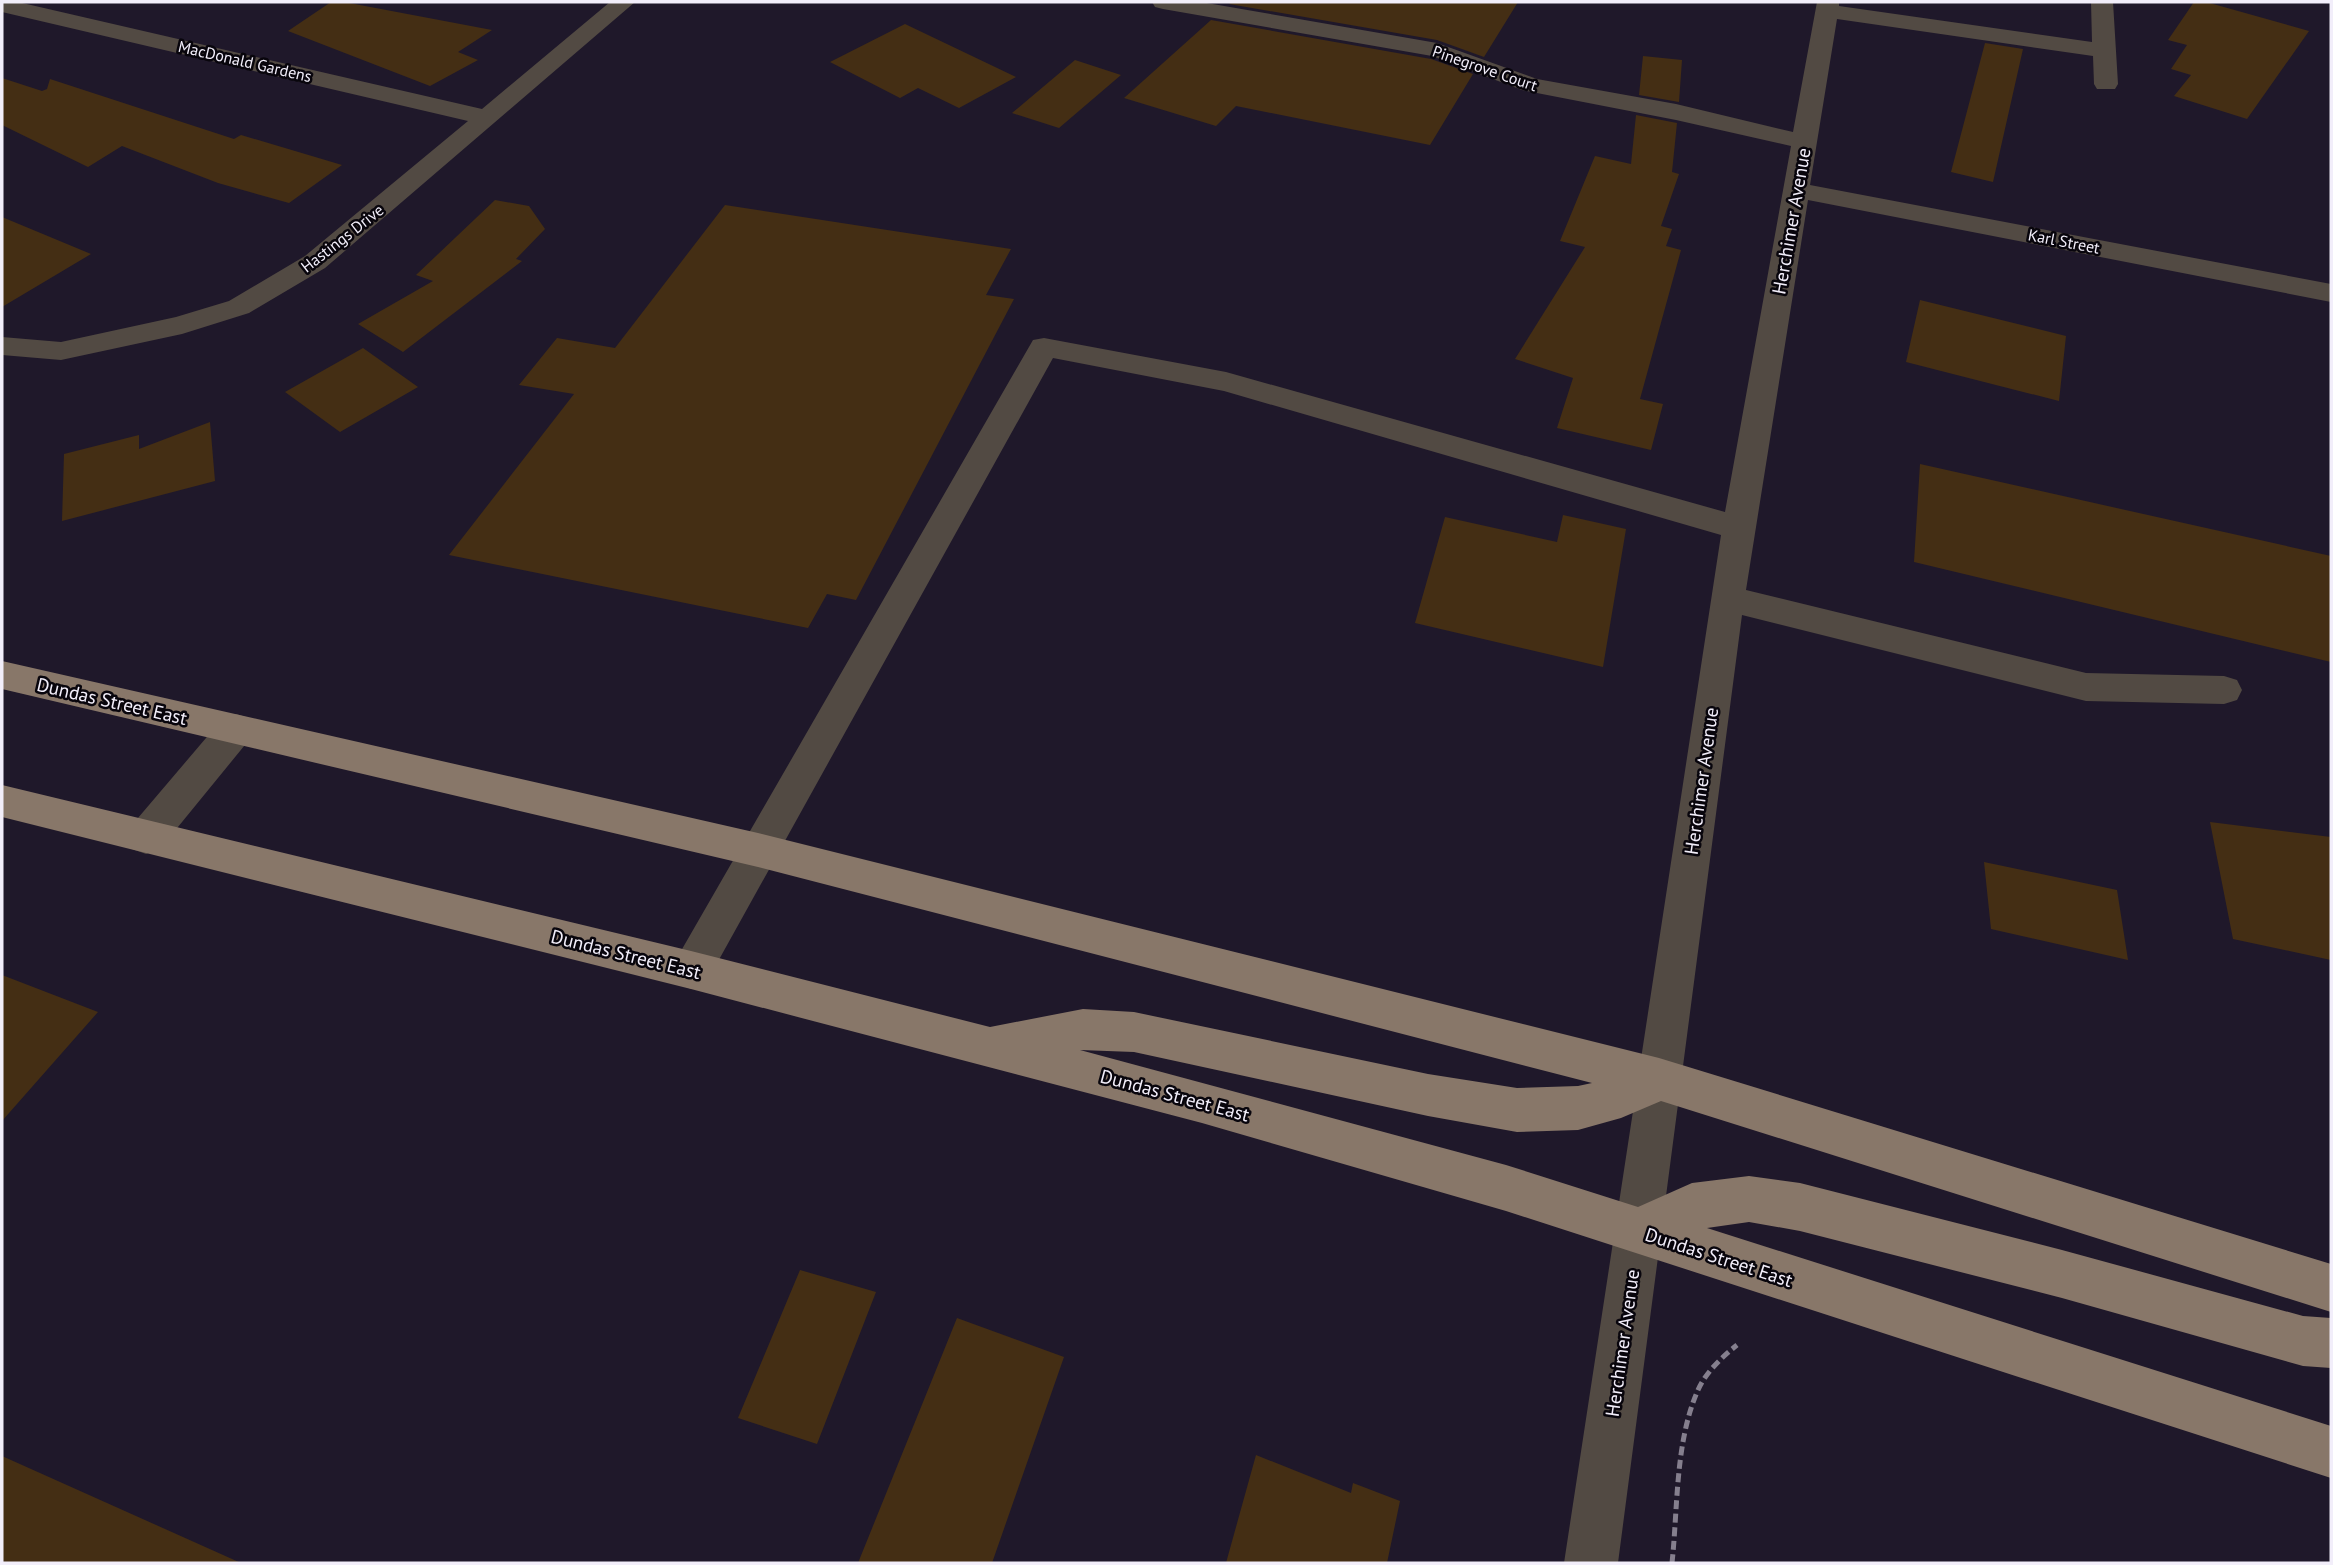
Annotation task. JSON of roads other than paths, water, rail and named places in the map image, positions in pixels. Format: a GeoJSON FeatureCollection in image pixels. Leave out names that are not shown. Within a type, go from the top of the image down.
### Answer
{"type":"FeatureCollection","features":[{"type":"Feature","properties":{"kind":"main road","name":"Dundas Street East"},"geometry":{"type":"LineString","coordinates":[[2,676],[758,850],[1659,1079],[2331,1288]]}},
{"type":"Feature","properties":{"kind":"main road","name":"Dundas Street East"},"geometry":{"type":"LineString","coordinates":[[2,801],[691,970],[1202,1102],[1493,1184],[2331,1452]]}},
{"type":"Feature","properties":{"kind":"main road"},"geometry":{"type":"LineString","coordinates":[[986,1045],[1083,1029],[1134,1032],[1428,1095],[1517,1110],[1578,1108],[1621,1097],[1659,1079]]}},
{"type":"Feature","properties":{"kind":"main road"},"geometry":{"type":"LineString","coordinates":[[1638,1231],[1692,1207],[1749,1199],[1800,1207],[2062,1274],[2303,1341],[2331,1343]]}},
{"type":"Feature","properties":{"kind":"street","name":"Hastings Drive"},"geometry":{"type":"LineString","coordinates":[[2,346],[61,351],[182,325],[239,307],[315,262],[624,2]]}},
{"type":"Feature","properties":{"kind":"street","name":"Pinegrove Court"},"geometry":{"type":"LineString","coordinates":[[1163,2],[1437,50],[1531,85],[1676,112],[1805,142]]}},
{"type":"Feature","properties":{"kind":"street"},"geometry":{"type":"LineString","coordinates":[[2102,2],[2106,84]]}},
{"type":"Feature","properties":{"kind":"street","name":"MacDonald Gardens"},"geometry":{"type":"LineString","coordinates":[[2,5],[488,118]]}},
{"type":"Feature","properties":{"kind":"street","name":"Herchimer Avenue"},"geometry":{"type":"LineString","coordinates":[[1591,1563],[1727,598],[1827,6]]}},
{"type":"Feature","properties":{"kind":"street"},"geometry":{"type":"LineString","coordinates":[[1827,6],[2105,51]]}},
{"type":"Feature","properties":{"kind":"street","name":"Karl Street"},"geometry":{"type":"LineString","coordinates":[[1797,190],[2331,293]]}},
{"type":"Feature","properties":{"kind":"street"},"geometry":{"type":"LineString","coordinates":[[691,970],[1044,347],[1226,382],[1738,527]]}},
{"type":"Feature","properties":{"kind":"street"},"geometry":{"type":"LineString","coordinates":[[1727,598],[2086,687],[2224,690]]}},
{"type":"Feature","properties":{"kind":"street"},"geometry":{"type":"LineString","coordinates":[[146,837],[236,729]]}}]}
